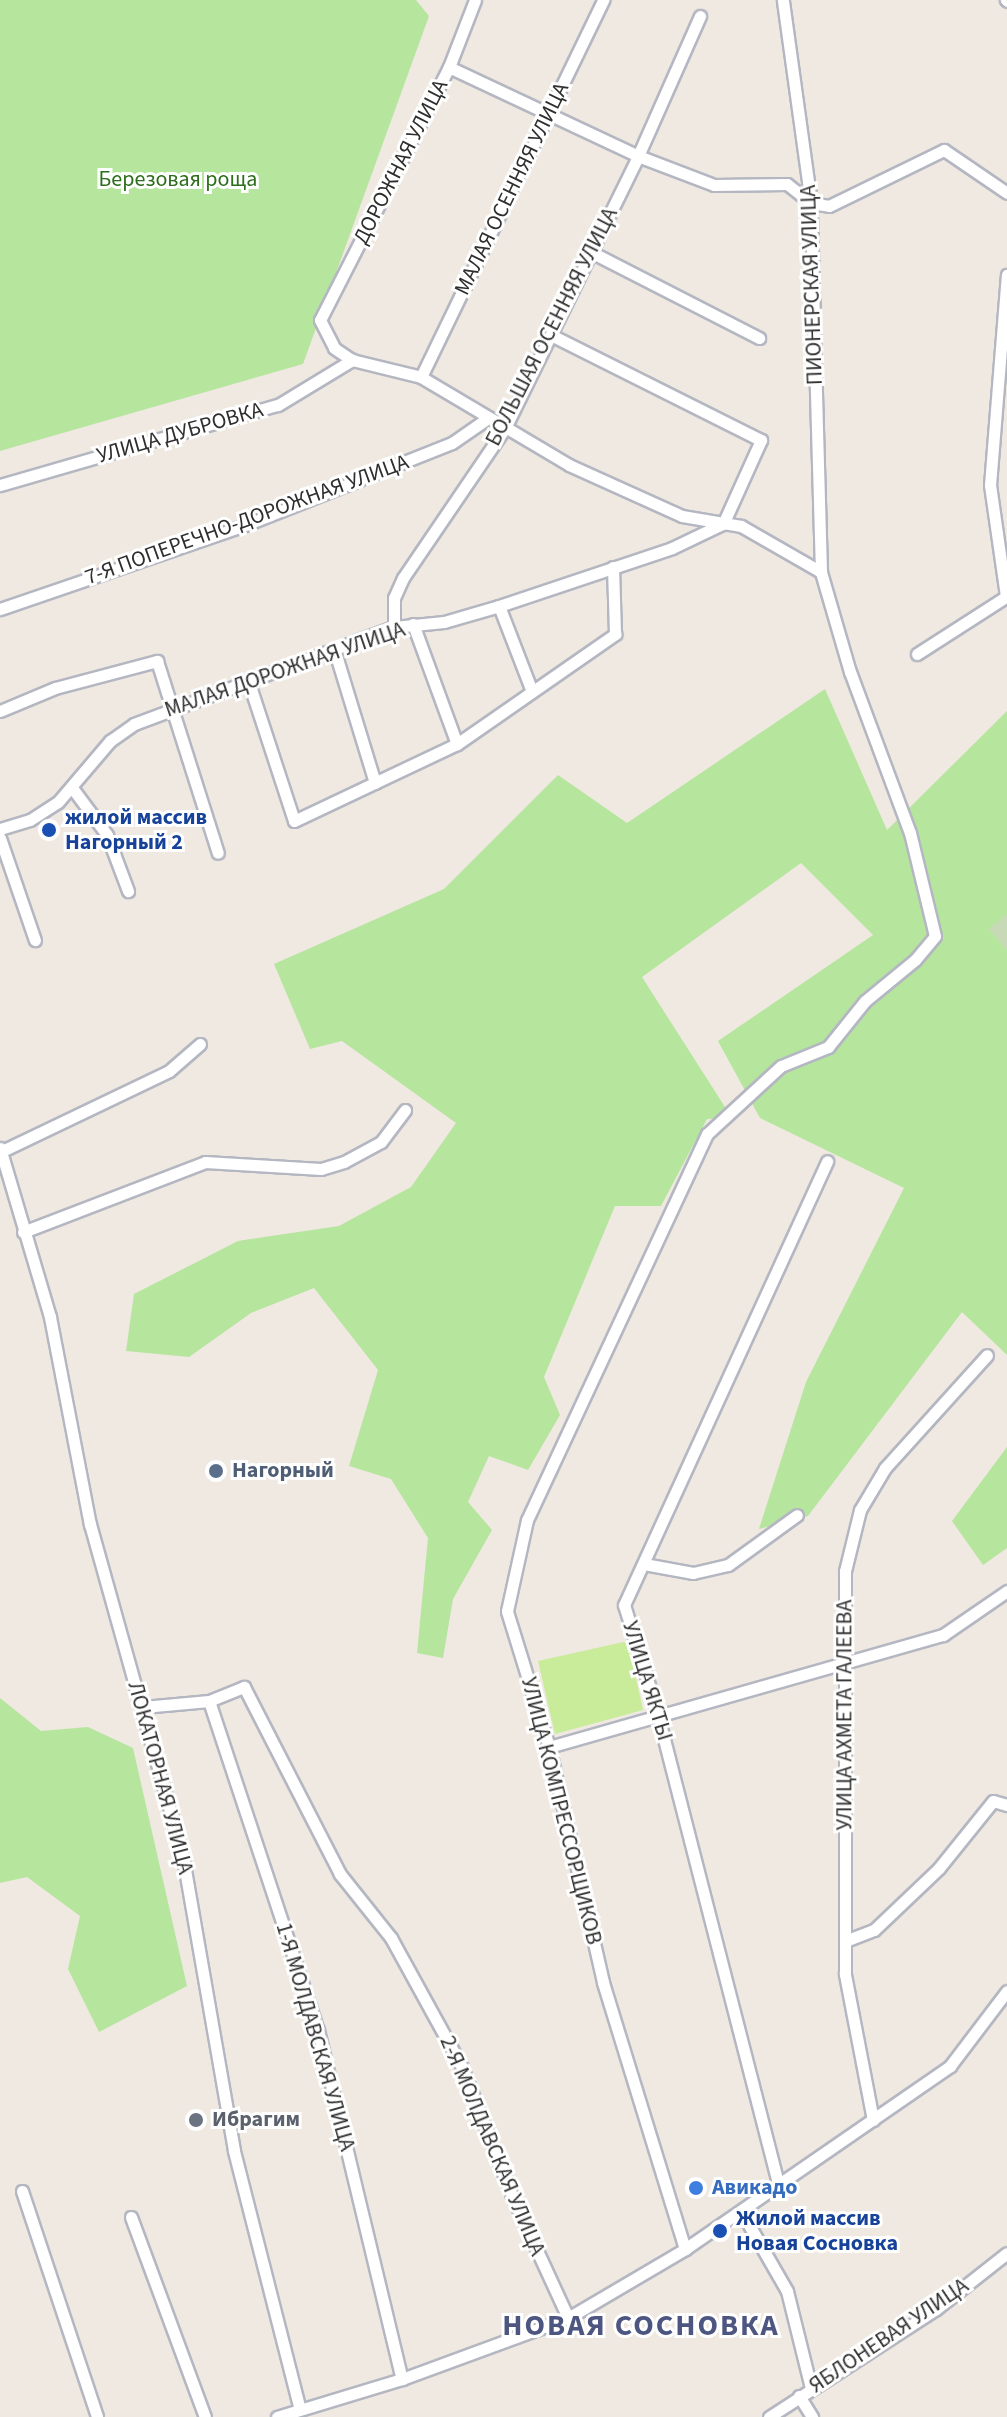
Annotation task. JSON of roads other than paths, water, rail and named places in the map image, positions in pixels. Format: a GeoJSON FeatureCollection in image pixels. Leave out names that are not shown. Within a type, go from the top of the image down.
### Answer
{"type":"FeatureCollection","features":[{"type":"Feature","properties":{"kind":"street","name":"ДОРОЖНАЯ УЛИЦА"},"geometry":{"type":"LineString","coordinates":[[352,360],[334,348],[320,320],[449,67],[475,0]]}},
{"type":"Feature","properties":{"kind":"street","name":"МАЛАЯ ОСЕННЯЯ УЛИЦА"},"geometry":{"type":"LineString","coordinates":[[421,377],[603,0]]}},
{"type":"Feature","properties":{"kind":"street","name":"ПИОНЕРСКАЯ УЛИЦА"},"geometry":{"type":"LineString","coordinates":[[751,1089],[781,1066],[828,1047],[865,1001],[915,960],[935,936],[910,833],[850,672],[821,572],[811,203],[783,0]]}},
{"type":"Feature","properties":{"kind":"street","name":"БОЛЬШАЯ ОСЕННЯЯ УЛИЦА"},"geometry":{"type":"LineString","coordinates":[[394,627],[394,598],[403,578],[505,428],[638,156],[700,16]]}},
{"type":"Feature","properties":{"kind":"street"},"geometry":{"type":"LineString","coordinates":[[449,67],[638,156],[714,185],[787,184],[811,203],[829,206],[944,150],[1007,193]]}},
{"type":"Feature","properties":{"kind":"street"},"geometry":{"type":"LineString","coordinates":[[591,252],[759,338]]}},
{"type":"Feature","properties":{"kind":"street"},"geometry":{"type":"LineString","coordinates":[[917,654],[1006,596],[990,485],[1007,275]]}},
{"type":"Feature","properties":{"kind":"street"},"geometry":{"type":"LineString","coordinates":[[551,335],[761,440],[723,524]]}},
{"type":"Feature","properties":{"kind":"street"},"geometry":{"type":"LineString","coordinates":[[352,360],[421,377],[569,465],[682,516],[741,526],[821,572]]}},
{"type":"Feature","properties":{"kind":"street","name":"УЛИЦА ДУБРОВКА"},"geometry":{"type":"LineString","coordinates":[[0,485],[278,405],[352,360]]}},
{"type":"Feature","properties":{"kind":"street","name":"7-Я ПОПЕРЕЧНО-ДОРОЖНАЯ УЛИЦА"},"geometry":{"type":"LineString","coordinates":[[0,609],[248,524],[452,443],[488,418]]}},
{"type":"Feature","properties":{"kind":"street","name":"МАЛАЯ ДОРОЖНАЯ УЛИЦА"},"geometry":{"type":"LineString","coordinates":[[0,829],[41,814],[73,789],[110,741],[172,708],[335,652],[394,627],[444,622],[499,606],[672,548],[723,524]]}},
{"type":"Feature","properties":{"kind":"street"},"geometry":{"type":"LineString","coordinates":[[249,683],[294,821],[457,744],[531,689],[615,634],[613,567]]}},
{"type":"Feature","properties":{"kind":"street"},"geometry":{"type":"LineString","coordinates":[[499,606],[531,689]]}},
{"type":"Feature","properties":{"kind":"street"},"geometry":{"type":"LineString","coordinates":[[413,624],[457,744]]}},
{"type":"Feature","properties":{"kind":"street"},"geometry":{"type":"LineString","coordinates":[[335,652],[375,783]]}},
{"type":"Feature","properties":{"kind":"street"},"geometry":{"type":"LineString","coordinates":[[0,711],[55,688],[157,661],[218,853]]}},
{"type":"Feature","properties":{"kind":"street"},"geometry":{"type":"LineString","coordinates":[[73,789],[107,835],[128,891]]}},
{"type":"Feature","properties":{"kind":"street"},"geometry":{"type":"LineString","coordinates":[[0,838],[35,940]]}},
{"type":"Feature","properties":{"kind":"street"},"geometry":{"type":"LineString","coordinates":[[0,1151],[169,1071],[200,1044]]}},
{"type":"Feature","properties":{"kind":"street","name":"УЛИЦА КОМПРЕССОРЩИКОВ"},"geometry":{"type":"LineString","coordinates":[[685,2249],[603,1982],[549,1747],[507,1611],[527,1520],[707,1134],[724,1123],[751,1089]]}},
{"type":"Feature","properties":{"kind":"street"},"geometry":{"type":"LineString","coordinates":[[23,1232],[205,1162],[321,1169],[344,1162],[381,1142],[405,1110]]}},
{"type":"Feature","properties":{"kind":"street","name":"ЛОКАТОРНАЯ УЛИЦА"},"geometry":{"type":"LineString","coordinates":[[0,1151],[50,1317],[90,1524],[183,1858],[234,2151],[300,2409]]}},
{"type":"Feature","properties":{"kind":"street","name":"УЛИЦА ЯКТЫ"},"geometry":{"type":"LineString","coordinates":[[778,2183],[658,1714],[624,1605],[827,1161]]}},
{"type":"Feature","properties":{"kind":"street","name":"УЛИЦА АХМЕТА ГАЛЕЕВА"},"geometry":{"type":"LineString","coordinates":[[873,2120],[845,1974],[845,1571],[860,1510],[885,1468],[987,1355]]}},
{"type":"Feature","properties":{"kind":"street"},"geometry":{"type":"LineString","coordinates":[[644,1564],[693,1573],[728,1565],[797,1515]]}},
{"type":"Feature","properties":{"kind":"street"},"geometry":{"type":"LineString","coordinates":[[549,1747],[943,1635],[1007,1591]]}},
{"type":"Feature","properties":{"kind":"street","name":"2-Я МОЛДАВСКАЯ УЛИЦА"},"geometry":{"type":"LineString","coordinates":[[209,1701],[244,1687],[340,1874],[391,1938],[462,2067],[512,2196],[568,2318]]}},
{"type":"Feature","properties":{"kind":"street"},"geometry":{"type":"LineString","coordinates":[[143,1707],[209,1701]]}},
{"type":"Feature","properties":{"kind":"street","name":"1-Я МОЛДАВСКАЯ УЛИЦА"},"geometry":{"type":"LineString","coordinates":[[209,1701],[318,2030],[402,2379]]}},
{"type":"Feature","properties":{"kind":"street"},"geometry":{"type":"LineString","coordinates":[[845,1941],[874,1930],[939,1868],[993,1801],[1007,1805]]}},
{"type":"Feature","properties":{"kind":"street"},"geometry":{"type":"LineString","coordinates":[[278,2417],[402,2379],[568,2318],[685,2249],[950,2066],[1007,1991]]}},
{"type":"Feature","properties":{"kind":"street"},"geometry":{"type":"LineString","coordinates":[[22,2191],[97,2417]]}},
{"type":"Feature","properties":{"kind":"street"},"geometry":{"type":"LineString","coordinates":[[741,2211],[787,2291],[811,2388]]}},
{"type":"Feature","properties":{"kind":"street"},"geometry":{"type":"LineString","coordinates":[[131,2217],[205,2417]]}},
{"type":"Feature","properties":{"kind":"street","name":"ЯБЛОНЕВАЯ УЛИЦА"},"geometry":{"type":"LineString","coordinates":[[769,2417],[936,2309],[1007,2253]]}},
{"type":"Feature","properties":{"kind":"street"},"geometry":{"type":"LineString","coordinates":[[799,2396],[812,2417]]}},
{"type":"Feature","properties":{"kind":"place","name":"жилой массив Нагорный 2"},"geometry":{"type":"Point","coordinates":[49,830]}},
{"type":"Feature","properties":{"kind":"place","name":"Нагорный"},"geometry":{"type":"Point","coordinates":[216,1471]}},
{"type":"Feature","properties":{"kind":"place","name":"Ибрагим"},"geometry":{"type":"Point","coordinates":[196,2120]}},
{"type":"Feature","properties":{"kind":"place","name":"Авикадо"},"geometry":{"type":"Point","coordinates":[696,2188]}},
{"type":"Feature","properties":{"kind":"place","name":"Жилой массив Новая Сосновка"},"geometry":{"type":"Point","coordinates":[720,2231]}},
{"type":"Feature","properties":{"kind":"district","name":"НОВАЯ СОСНОВКА"},"geometry":{"type":"Point","coordinates":[641,2326]}},
{"type":"Feature","properties":{"kind":"park label","name":"Березовая роща"},"geometry":{"type":"Point","coordinates":[178,180]}}]}
